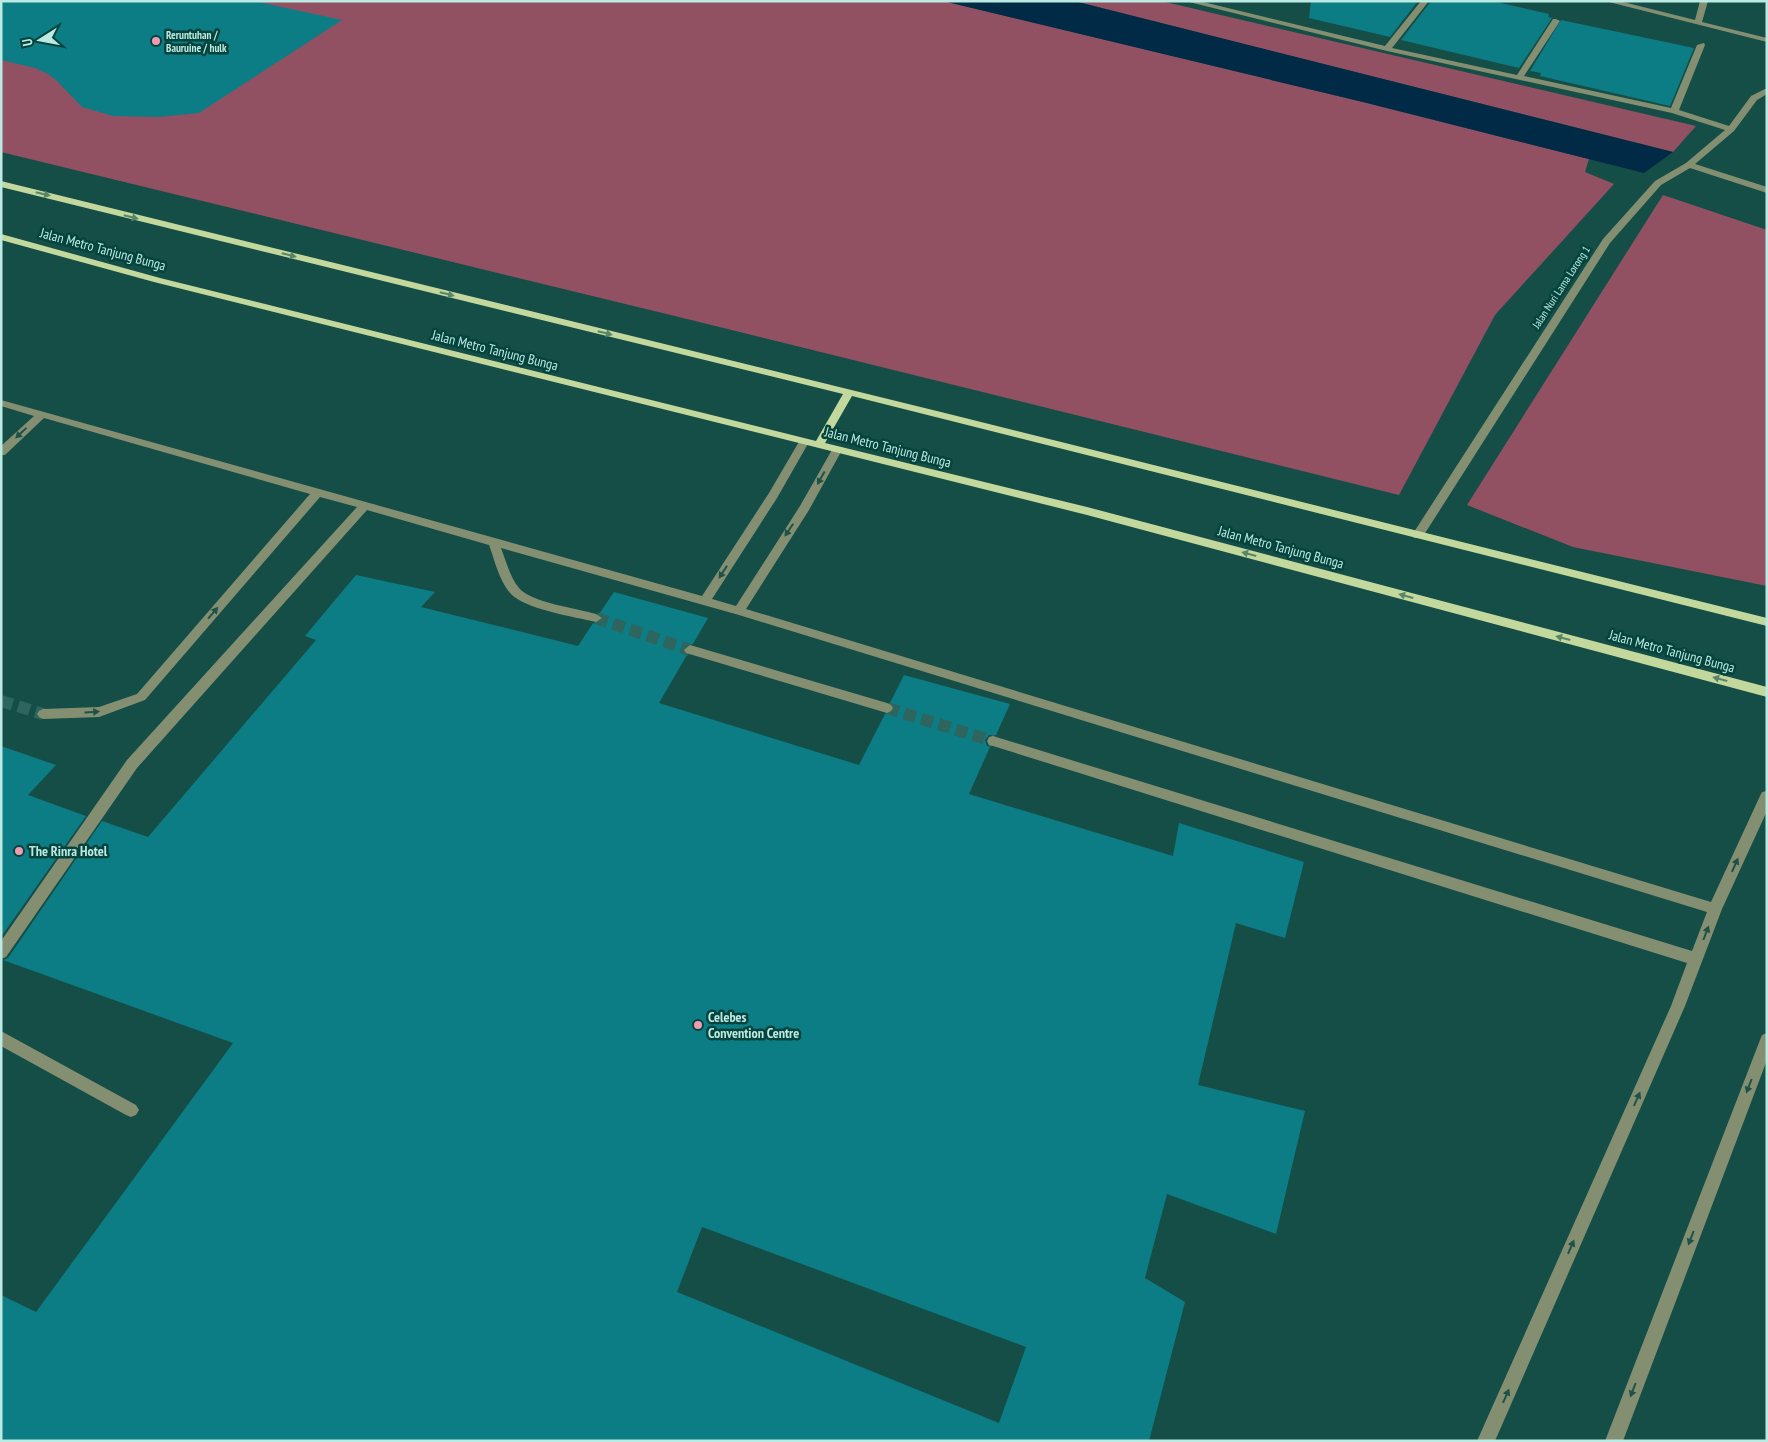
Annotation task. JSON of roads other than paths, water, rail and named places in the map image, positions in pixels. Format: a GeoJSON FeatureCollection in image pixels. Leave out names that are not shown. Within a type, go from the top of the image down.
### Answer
{"type":"FeatureCollection","features":[{"type":"Feature","properties":{"kind":"main road"},"geometry":{"type":"LineString","coordinates":[[1,184],[1767,622]]}},
{"type":"Feature","properties":{"kind":"main road","name":"Jalan Metro Tanjung Bunga"},"geometry":{"type":"LineString","coordinates":[[1,237],[157,280],[1096,513],[1767,692]]}},
{"type":"Feature","properties":{"kind":"main road"},"geometry":{"type":"LineString","coordinates":[[819,445],[849,393]]}},
{"type":"Feature","properties":{"kind":"street"},"geometry":{"type":"LineString","coordinates":[[1189,1],[1387,49],[1674,111],[1727,128]]}},
{"type":"Feature","properties":{"kind":"street"},"geometry":{"type":"LineString","coordinates":[[1387,49],[1424,1]]}},
{"type":"Feature","properties":{"kind":"street"},"geometry":{"type":"LineString","coordinates":[[1609,1],[1767,40]]}},
{"type":"Feature","properties":{"kind":"street"},"geometry":{"type":"LineString","coordinates":[[1698,22],[1704,1]]}},
{"type":"Feature","properties":{"kind":"street"},"geometry":{"type":"LineString","coordinates":[[1518,78],[1556,21]]}},
{"type":"Feature","properties":{"kind":"street"},"geometry":{"type":"LineString","coordinates":[[1674,111],[1701,45]]}},
{"type":"Feature","properties":{"kind":"street","name":"Jalan Nuri Lama Lorong 1"},"geometry":{"type":"LineString","coordinates":[[1418,535],[1606,241],[1658,183],[1689,165],[1727,128],[1754,98],[1767,90]]}},
{"type":"Feature","properties":{"kind":"street"},"geometry":{"type":"LineString","coordinates":[[1754,98],[1767,102]]}},
{"type":"Feature","properties":{"kind":"street"},"geometry":{"type":"LineString","coordinates":[[1689,165],[1767,190]]}},
{"type":"Feature","properties":{"kind":"street"},"geometry":{"type":"LineString","coordinates":[[1,404],[739,611],[1715,909]]}},
{"type":"Feature","properties":{"kind":"street"},"geometry":{"type":"LineString","coordinates":[[1,452],[41,415]]}},
{"type":"Feature","properties":{"kind":"street"},"geometry":{"type":"LineString","coordinates":[[704,602],[773,495],[804,442]]}},
{"type":"Feature","properties":{"kind":"street"},"geometry":{"type":"LineString","coordinates":[[739,611],[805,507],[837,450]]}},
{"type":"Feature","properties":{"kind":"street"},"geometry":{"type":"LineString","coordinates":[[43,714],[99,712],[141,697],[317,493]]}},
{"type":"Feature","properties":{"kind":"street"},"geometry":{"type":"LineString","coordinates":[[1,953],[132,764],[364,506]]}},
{"type":"Feature","properties":{"kind":"street"},"geometry":{"type":"LineString","coordinates":[[494,543],[505,574],[514,590],[524,599],[596,618]]}},
{"type":"Feature","properties":{"kind":"street"},"geometry":{"type":"LineString","coordinates":[[690,650],[887,708]]}},
{"type":"Feature","properties":{"kind":"street"},"geometry":{"type":"LineString","coordinates":[[993,741],[1696,959]]}},
{"type":"Feature","properties":{"kind":"street"},"geometry":{"type":"LineString","coordinates":[[1486,1441],[1678,1006],[1715,909],[1767,796]]}},
{"type":"Feature","properties":{"kind":"street"},"geometry":{"type":"LineString","coordinates":[[1,1038],[131,1110]]}},
{"type":"Feature","properties":{"kind":"street"},"geometry":{"type":"LineString","coordinates":[[1614,1441],[1767,1040]]}},
{"type":"Feature","properties":{"kind":"water"},"geometry":{"type":"Polygon","coordinates":[[[943,1],[1074,1],[1673,152],[1644,173],[1363,102],[943,1]]]}},
{"type":"Feature","properties":{"kind":"tunnel"},"geometry":{"type":"LineString","coordinates":[[596,618],[690,650]]}},
{"type":"Feature","properties":{"kind":"tunnel"},"geometry":{"type":"LineString","coordinates":[[1,701],[43,714]]}},
{"type":"Feature","properties":{"kind":"tunnel"},"geometry":{"type":"LineString","coordinates":[[887,708],[993,741]]}},
{"type":"Feature","properties":{"kind":"place","name":"Reruntuhan / Bauruine / hulk"},"geometry":{"type":"Point","coordinates":[156,41]}},
{"type":"Feature","properties":{"kind":"place","name":"The Rinra Hotel"},"geometry":{"type":"Point","coordinates":[19,851]}},
{"type":"Feature","properties":{"kind":"place","name":"Celebes Convention Centre"},"geometry":{"type":"Point","coordinates":[698,1025]}}]}
